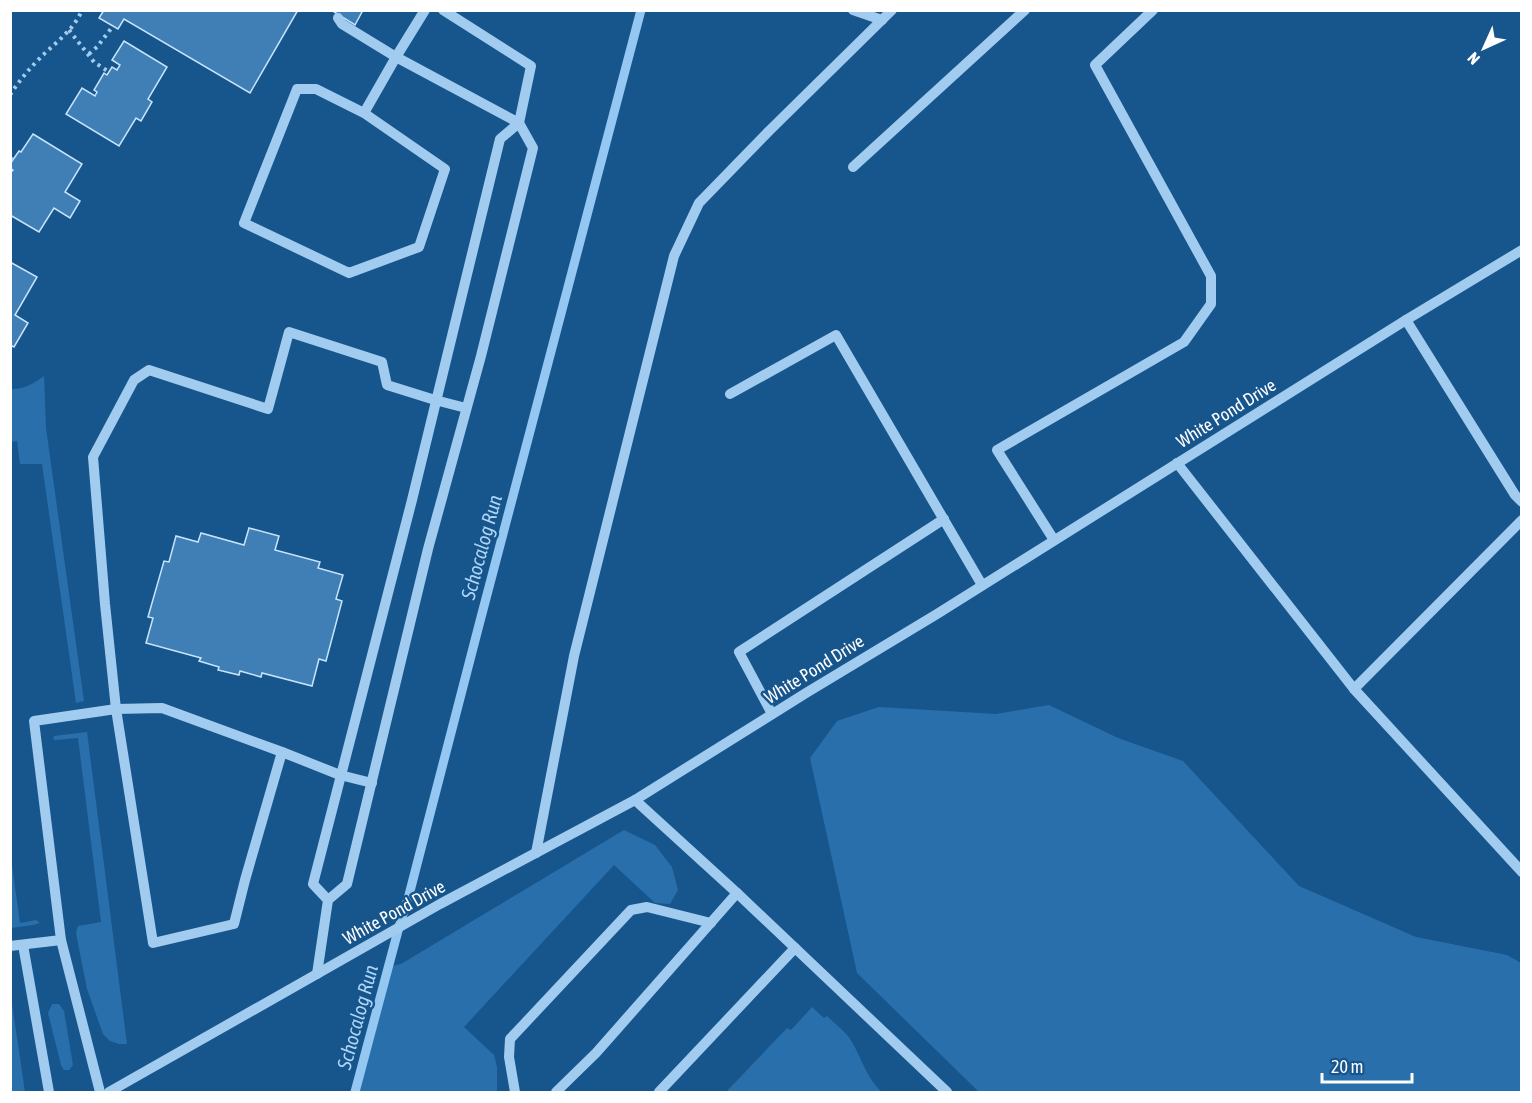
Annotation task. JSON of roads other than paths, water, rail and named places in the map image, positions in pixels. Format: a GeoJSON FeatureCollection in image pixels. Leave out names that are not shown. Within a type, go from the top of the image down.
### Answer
{"type":"FeatureCollection","features":[{"type":"Feature","properties":{"kind":"street"},"geometry":{"type":"LineString","coordinates":[[364,113],[425,10]]}},
{"type":"Feature","properties":{"kind":"street"},"geometry":{"type":"LineString","coordinates":[[328,900],[313,884],[500,139],[519,123],[531,66],[443,10]]}},
{"type":"Feature","properties":{"kind":"street"},"geometry":{"type":"LineString","coordinates":[[853,10],[882,20]]}},
{"type":"Feature","properties":{"kind":"street"},"geometry":{"type":"LineString","coordinates":[[536,853],[574,656],[674,256],[699,203],[892,10]]}},
{"type":"Feature","properties":{"kind":"street"},"geometry":{"type":"LineString","coordinates":[[853,167],[1025,10]]}},
{"type":"Feature","properties":{"kind":"street"},"geometry":{"type":"LineString","coordinates":[[1054,540],[997,450],[1184,342],[1211,304],[1211,276],[1095,65],[1153,10]]}},
{"type":"Feature","properties":{"kind":"street"},"geometry":{"type":"LineString","coordinates":[[317,974],[328,900],[347,884],[428,549],[481,356],[532,148],[519,123],[396,57],[342,24],[338,18]]}},
{"type":"Feature","properties":{"kind":"street"},"geometry":{"type":"LineString","coordinates":[[297,89],[316,89],[364,113],[446,169],[419,248],[349,273],[244,223],[297,89]]}},
{"type":"Feature","properties":{"kind":"street","name":"White Pond Drive"},"geometry":{"type":"LineString","coordinates":[[109,1092],[392,931],[635,800],[1521,250]]}},
{"type":"Feature","properties":{"kind":"street"},"geometry":{"type":"LineString","coordinates":[[1406,321],[1521,502]]}},
{"type":"Feature","properties":{"kind":"street"},"geometry":{"type":"LineString","coordinates":[[282,752],[244,880],[234,924],[153,943],[116,709],[93,457],[135,380],[149,370],[268,409],[289,332],[382,362],[387,385],[466,408]]}},
{"type":"Feature","properties":{"kind":"street"},"geometry":{"type":"LineString","coordinates":[[730,394],[836,334],[982,585]]}},
{"type":"Feature","properties":{"kind":"street"},"geometry":{"type":"LineString","coordinates":[[1177,463],[1354,689],[1521,872]]}},
{"type":"Feature","properties":{"kind":"street"},"geometry":{"type":"LineString","coordinates":[[772,714],[739,652],[944,519]]}},
{"type":"Feature","properties":{"kind":"street"},"geometry":{"type":"LineString","coordinates":[[1354,689],[1521,520]]}},
{"type":"Feature","properties":{"kind":"street"},"geometry":{"type":"LineString","coordinates":[[100,1092],[61,940],[34,721],[116,709],[162,708],[340,775],[372,783]]}},
{"type":"Feature","properties":{"kind":"street"},"geometry":{"type":"LineString","coordinates":[[635,800],[947,1092]]}},
{"type":"Feature","properties":{"kind":"street"},"geometry":{"type":"LineString","coordinates":[[556,1092],[596,1053],[737,893]]}},
{"type":"Feature","properties":{"kind":"street"},"geometry":{"type":"LineString","coordinates":[[515,1092],[509,1057],[510,1039],[631,910],[648,907],[711,923]]}},
{"type":"Feature","properties":{"kind":"street"},"geometry":{"type":"LineString","coordinates":[[10,946],[61,940]]}},
{"type":"Feature","properties":{"kind":"street"},"geometry":{"type":"LineString","coordinates":[[23,945],[49,1092]]}},
{"type":"Feature","properties":{"kind":"street"},"geometry":{"type":"LineString","coordinates":[[658,1092],[795,948]]}},
{"type":"Feature","properties":{"kind":"waterway","name":"Schocalog Run"},"geometry":{"type":"LineString","coordinates":[[355,1092],[409,895],[641,10]]}}]}
